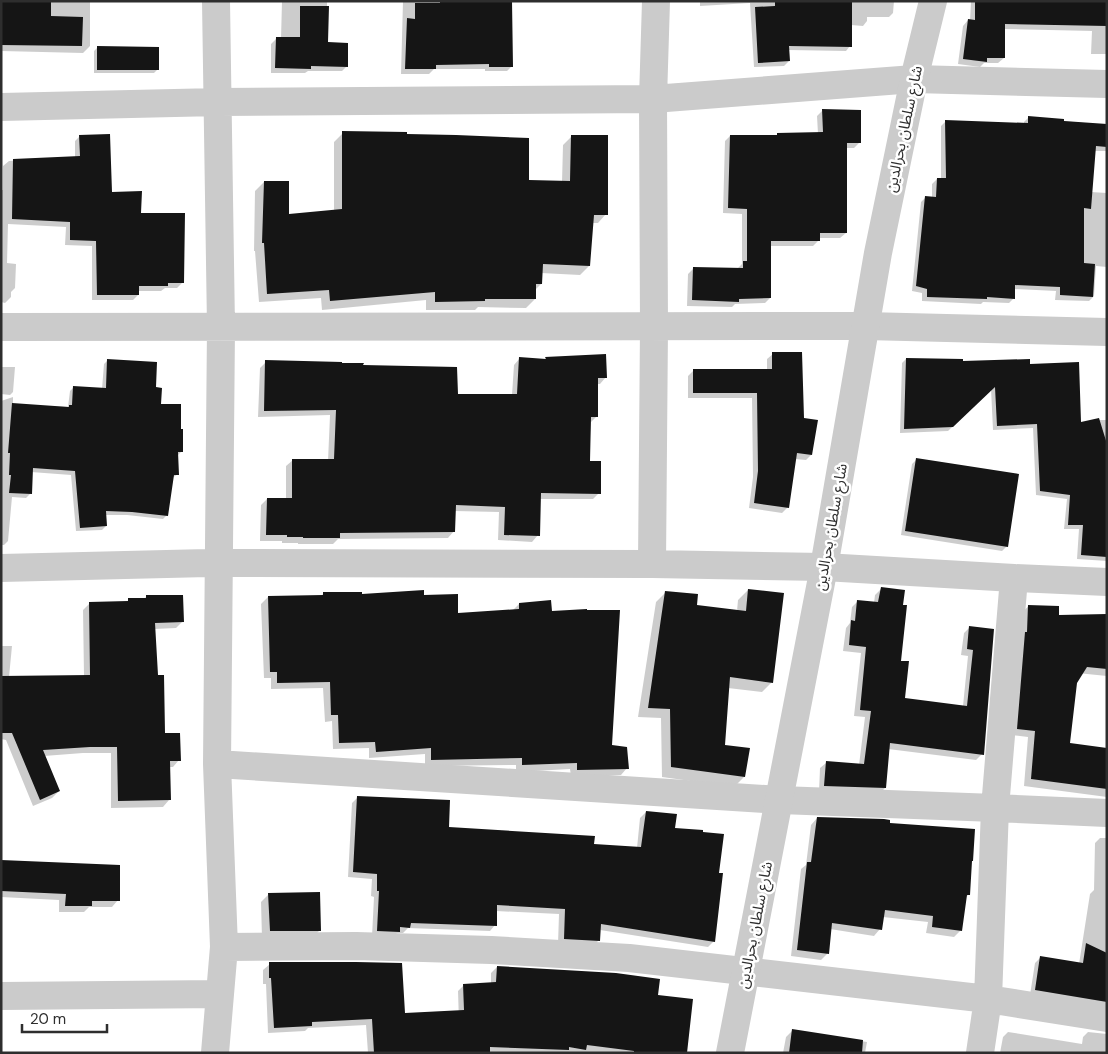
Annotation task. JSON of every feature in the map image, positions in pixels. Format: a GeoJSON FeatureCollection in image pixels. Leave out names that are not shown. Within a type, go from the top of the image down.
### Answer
{"type":"FeatureCollection","features":[{"type":"Feature","properties":{"kind":"street"},"geometry":{"type":"LineString","coordinates":[[215,1053],[224,947],[218,764],[221,327],[216,1]]}},
{"type":"Feature","properties":{"kind":"street"},"geometry":{"type":"LineString","coordinates":[[652,564],[653,99],[656,1]]}},
{"type":"Feature","properties":{"kind":"street","name":"شارع سلطان بحرالدين"},"geometry":{"type":"LineString","coordinates":[[730,1053],[824,567],[880,243],[914,79],[933,1]]}},
{"type":"Feature","properties":{"kind":"street"},"geometry":{"type":"LineString","coordinates":[[1,107],[218,102],[653,99],[914,79],[1107,84]]}},
{"type":"Feature","properties":{"kind":"street"},"geometry":{"type":"LineString","coordinates":[[1,327],[865,326],[1107,332]]}},
{"type":"Feature","properties":{"kind":"street"},"geometry":{"type":"LineString","coordinates":[[1,568],[218,563],[652,564],[824,567],[1107,582]]}},
{"type":"Feature","properties":{"kind":"street"},"geometry":{"type":"LineString","coordinates":[[980,1053],[988,998],[995,808],[1014,578]]}},
{"type":"Feature","properties":{"kind":"street"},"geometry":{"type":"LineString","coordinates":[[218,764],[780,800],[1107,814]]}},
{"type":"Feature","properties":{"kind":"street"},"geometry":{"type":"LineString","coordinates":[[224,947],[356,946],[491,950],[629,958],[988,998],[1107,1018]]}},
{"type":"Feature","properties":{"kind":"street"},"geometry":{"type":"LineString","coordinates":[[1,996],[220,994]]}},
{"type":"Feature","properties":{"kind":"building"},"geometry":{"type":"Polygon","coordinates":[[[1,1],[51,1],[51,16],[83,17],[82,46],[1,45],[1,1]]]}},
{"type":"Feature","properties":{"kind":"building"},"geometry":{"type":"Polygon","coordinates":[[[440,1],[512,1],[513,67],[489,67],[489,64],[436,65],[436,69],[405,69],[407,18],[415,19],[415,3],[440,3],[440,1]]]}},
{"type":"Feature","properties":{"kind":"building"},"geometry":{"type":"Polygon","coordinates":[[[775,1],[852,1],[852,47],[789,46],[790,61],[758,63],[755,7],[775,6],[775,1]]]}},
{"type":"Feature","properties":{"kind":"building"},"geometry":{"type":"Polygon","coordinates":[[[975,1],[1107,1],[1107,26],[1005,24],[1005,58],[987,58],[987,62],[963,59],[968,19],[975,20],[975,1]]]}},
{"type":"Feature","properties":{"kind":"building"},"geometry":{"type":"Polygon","coordinates":[[[300,6],[329,6],[328,42],[348,43],[348,67],[311,66],[311,69],[275,68],[276,37],[300,37],[300,6]]]}},
{"type":"Feature","properties":{"kind":"building"},"geometry":{"type":"Polygon","coordinates":[[[97,46],[159,47],[159,70],[97,70],[97,46]]]}},
{"type":"Feature","properties":{"kind":"building"},"geometry":{"type":"Polygon","coordinates":[[[822,109],[861,110],[861,143],[847,143],[847,233],[820,233],[820,241],[771,241],[771,298],[739,299],[739,302],[692,300],[693,267],[743,268],[743,261],[747,261],[747,209],[728,208],[730,135],[777,135],[777,133],[823,132],[822,109]]]}},
{"type":"Feature","properties":{"kind":"building"},"geometry":{"type":"Polygon","coordinates":[[[1028,116],[1107,124],[1107,147],[1096,146],[1091,209],[1084,208],[1084,263],[1095,264],[1093,297],[1060,295],[1060,287],[1015,285],[1015,299],[927,297],[927,289],[916,286],[925,196],[936,197],[937,178],[946,178],[945,120],[1028,123],[1028,116]]]}},
{"type":"Feature","properties":{"kind":"building"},"geometry":{"type":"Polygon","coordinates":[[[342,131],[529,138],[529,180],[570,181],[571,135],[608,135],[608,215],[594,215],[590,266],[543,264],[542,284],[536,284],[536,299],[485,299],[485,301],[435,302],[435,292],[330,301],[329,290],[267,294],[264,243],[262,243],[264,181],[289,181],[289,214],[342,209],[342,131]]]}},
{"type":"Feature","properties":{"kind":"building"},"geometry":{"type":"Polygon","coordinates":[[[110,134],[112,192],[142,191],[141,213],[185,213],[184,283],[168,283],[168,286],[139,286],[139,295],[97,295],[96,241],[70,240],[70,222],[12,219],[13,159],[80,156],[79,135],[110,134]]]}},
{"type":"Feature","properties":{"kind":"building"},"geometry":{"type":"Polygon","coordinates":[[[772,352],[802,352],[804,418],[818,420],[812,455],[797,453],[789,508],[754,503],[758,471],[757,393],[693,393],[693,369],[772,369],[772,352]]]}},
{"type":"Feature","properties":{"kind":"building"},"geometry":{"type":"Polygon","coordinates":[[[606,354],[607,378],[598,378],[598,417],[591,417],[590,461],[601,461],[601,494],[541,493],[540,536],[504,535],[505,507],[456,505],[455,532],[340,533],[340,538],[266,535],[267,498],[292,498],[292,459],[334,459],[336,410],[264,411],[265,360],[457,367],[458,394],[517,394],[519,357],[546,359],[545,357],[606,354]]]}},
{"type":"Feature","properties":{"kind":"building"},"geometry":{"type":"Polygon","coordinates":[[[906,358],[963,359],[963,361],[1030,359],[1030,364],[1079,362],[1081,422],[1099,418],[1107,444],[1107,557],[1081,555],[1083,525],[1068,525],[1070,495],[1040,491],[1037,424],[997,426],[995,387],[953,427],[904,429],[906,358]]]}},
{"type":"Feature","properties":{"kind":"building"},"geometry":{"type":"Polygon","coordinates":[[[107,359],[157,362],[156,387],[162,388],[161,404],[181,404],[183,452],[178,452],[179,475],[174,475],[168,516],[106,511],[107,526],[80,528],[75,471],[33,468],[32,494],[9,493],[11,475],[9,475],[10,453],[8,453],[12,403],[69,407],[69,405],[72,405],[73,386],[106,388],[107,359]]]}},
{"type":"Feature","properties":{"kind":"building"},"geometry":{"type":"Polygon","coordinates":[[[916,458],[1019,474],[1008,547],[905,531],[916,458]]]}},
{"type":"Feature","properties":{"kind":"building"},"geometry":{"type":"Polygon","coordinates":[[[881,587],[905,590],[903,605],[907,605],[901,661],[909,661],[905,698],[967,706],[973,650],[967,649],[969,626],[994,629],[984,755],[890,743],[886,788],[824,786],[826,761],[864,764],[871,711],[860,710],[866,647],[849,645],[851,620],[855,621],[857,600],[878,602],[881,587]]]}},
{"type":"Feature","properties":{"kind":"building"},"geometry":{"type":"Polygon","coordinates":[[[748,589],[784,593],[773,683],[730,677],[725,745],[750,748],[745,777],[671,767],[670,709],[648,708],[665,591],[698,594],[697,605],[746,611],[748,589]]]}},
{"type":"Feature","properties":{"kind":"building"},"geometry":{"type":"Polygon","coordinates":[[[424,590],[424,595],[458,594],[458,613],[519,609],[519,603],[551,600],[552,611],[620,610],[612,745],[627,747],[629,769],[577,770],[577,763],[522,765],[522,758],[431,760],[431,748],[376,752],[375,742],[339,743],[338,715],[331,715],[330,682],[277,683],[277,672],[270,672],[268,596],[323,595],[323,592],[362,592],[362,594],[424,590]]]}},
{"type":"Feature","properties":{"kind":"building"},"geometry":{"type":"Polygon","coordinates":[[[146,595],[183,595],[184,622],[155,623],[158,675],[164,675],[165,733],[180,733],[181,761],[170,761],[171,800],[118,801],[117,747],[90,747],[43,750],[60,791],[40,800],[12,733],[1,733],[1,676],[90,675],[89,602],[128,601],[128,598],[146,598],[146,595]]]}},
{"type":"Feature","properties":{"kind":"building"},"geometry":{"type":"Polygon","coordinates":[[[1028,605],[1059,606],[1059,615],[1107,614],[1107,669],[1087,667],[1077,683],[1070,743],[1107,748],[1107,789],[1031,779],[1035,731],[1017,729],[1028,605]]]}},
{"type":"Feature","properties":{"kind":"building"},"geometry":{"type":"Polygon","coordinates":[[[357,796],[450,800],[449,827],[595,836],[594,844],[641,847],[646,811],[677,814],[675,828],[724,834],[719,873],[723,873],[715,942],[601,924],[600,941],[564,939],[565,909],[497,905],[497,926],[411,923],[410,928],[400,927],[400,932],[377,931],[379,891],[377,891],[377,874],[353,872],[357,796]]]}},
{"type":"Feature","properties":{"kind":"building"},"geometry":{"type":"Polygon","coordinates":[[[817,817],[884,819],[890,820],[890,823],[975,829],[970,895],[967,895],[962,931],[932,927],[933,916],[885,910],[882,930],[832,923],[829,954],[797,950],[807,862],[811,862],[817,817]]]}},
{"type":"Feature","properties":{"kind":"building"},"geometry":{"type":"Polygon","coordinates":[[[1,860],[120,865],[120,901],[92,901],[92,906],[65,906],[66,894],[1,891],[1,860]]]}},
{"type":"Feature","properties":{"kind":"building"},"geometry":{"type":"Polygon","coordinates":[[[320,892],[321,931],[270,931],[268,893],[320,892]]]}},
{"type":"Feature","properties":{"kind":"building"},"geometry":{"type":"Polygon","coordinates":[[[1086,943],[1107,953],[1107,1002],[1035,990],[1040,956],[1083,963],[1086,943]]]}},
{"type":"Feature","properties":{"kind":"building"},"geometry":{"type":"Polygon","coordinates":[[[269,962],[402,963],[405,1013],[464,1010],[463,984],[496,982],[497,966],[616,973],[660,979],[658,995],[693,999],[687,1053],[634,1053],[634,1051],[587,1045],[586,1050],[569,1047],[569,1050],[490,1047],[490,1053],[374,1053],[372,1019],[312,1022],[312,1026],[274,1028],[269,962]]]}},
{"type":"Feature","properties":{"kind":"building"},"geometry":{"type":"Polygon","coordinates":[[[792,1029],[863,1040],[862,1053],[789,1053],[792,1029]]]}}]}
